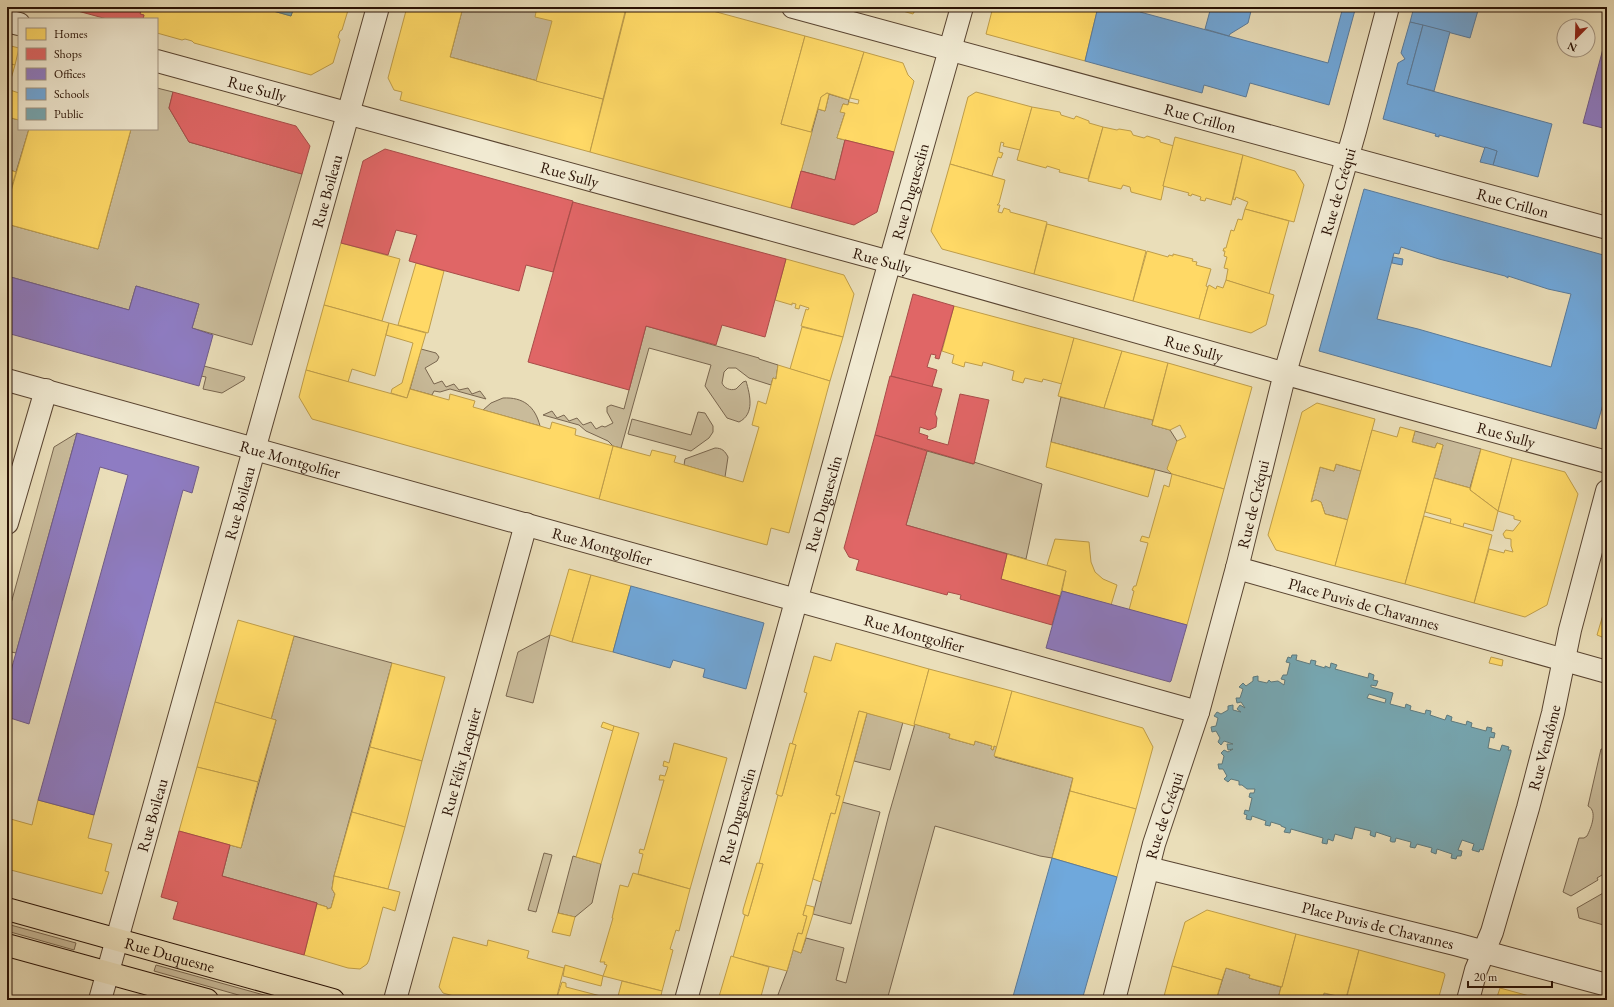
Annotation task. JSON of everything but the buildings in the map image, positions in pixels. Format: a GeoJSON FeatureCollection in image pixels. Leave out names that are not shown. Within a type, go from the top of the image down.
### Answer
{"type":"FeatureCollection","features":[{"type":"Feature","properties":{"kind":"main road","name":"Rue Duquesne"},"geometry":{"type":"LineString","coordinates":[[7,909],[333,1000]]}},
{"type":"Feature","properties":{"kind":"main road","name":"Rue Duquesne"},"geometry":{"type":"LineString","coordinates":[[7,945],[207,1000]]}},
{"type":"Feature","properties":{"kind":"street","name":"Rue Boileau"},"geometry":{"type":"LineString","coordinates":[[100,1000],[118,941],[378,7]]}},
{"type":"Feature","properties":{"kind":"street","name":"Rue Crillon"},"geometry":{"type":"LineString","coordinates":[[793,7],[1607,228]]}},
{"type":"Feature","properties":{"kind":"street","name":"Rue Duguesclin"},"geometry":{"type":"LineString","coordinates":[[686,1000],[962,7]]}},
{"type":"Feature","properties":{"kind":"street","name":"Rue de Créqui"},"geometry":{"type":"LineString","coordinates":[[1114,1000],[1154,844],[1198,712],[1237,568],[1285,373],[1355,131],[1388,7]]}},
{"type":"Feature","properties":{"kind":"street"},"geometry":{"type":"LineString","coordinates":[[7,21],[18,24]]}},
{"type":"Feature","properties":{"kind":"street","name":"Rue Sully"},"geometry":{"type":"LineString","coordinates":[[158,61],[348,112],[1607,462]]}},
{"type":"Feature","properties":{"kind":"street","name":"Rue Montgolfier"},"geometry":{"type":"LineString","coordinates":[[7,380],[1198,712]]}},
{"type":"Feature","properties":{"kind":"street"},"geometry":{"type":"LineString","coordinates":[[7,523],[46,390]]}},
{"type":"Feature","properties":{"kind":"street","name":"Rue Vendôme"},"geometry":{"type":"LineString","coordinates":[[1468,1000],[1476,970],[1492,932],[1530,801],[1553,713],[1572,623],[1607,491]]}},
{"type":"Feature","properties":{"kind":"street","name":"Rue Félix Jacquier"},"geometry":{"type":"LineString","coordinates":[[395,1000],[526,524]]}},
{"type":"Feature","properties":{"kind":"street","name":"Place Puvis de Chavannes"},"geometry":{"type":"LineString","coordinates":[[1237,568],[1607,672]]}},
{"type":"Feature","properties":{"kind":"street","name":"Place Puvis de Chavannes"},"geometry":{"type":"LineString","coordinates":[[1148,868],[1484,952],[1607,985]]}},
{"type":"Feature","properties":{"kind":"shaded area"},"geometry":{"type":"Polygon","coordinates":[[[463,7],[627,7],[603,99],[450,57],[463,7]]]}},
{"type":"Feature","properties":{"kind":"shaded area"},"geometry":{"type":"Polygon","coordinates":[[[158,88],[173,92],[169,108],[189,142],[302,174],[252,345],[192,328],[199,304],[136,286],[129,310],[7,276],[7,224],[98,249],[131,130],[158,130],[158,88]]]}},
{"type":"Feature","properties":{"kind":"shaded area"},"geometry":{"type":"Polygon","coordinates":[[[829,94],[849,100],[848,105],[843,104],[841,111],[845,113],[837,138],[845,140],[835,180],[801,171],[818,109],[825,111],[829,94]]]}},
{"type":"Feature","properties":{"kind":"shaded area"},"geometry":{"type":"Polygon","coordinates":[[[7,117],[18,120],[18,130],[29,130],[16,172],[7,169],[7,117]]]}},
{"type":"Feature","properties":{"kind":"shaded area"},"geometry":{"type":"Polygon","coordinates":[[[646,326],[759,358],[778,365],[776,379],[773,378],[771,385],[749,378],[736,368],[728,368],[724,372],[722,383],[728,389],[736,389],[746,381],[750,404],[744,419],[739,422],[727,418],[705,386],[711,365],[649,348],[621,448],[613,446],[608,441],[586,431],[579,425],[543,415],[552,411],[557,418],[564,415],[569,421],[577,418],[583,425],[591,422],[596,429],[613,423],[607,412],[607,407],[611,405],[624,409],[646,326]]]}},
{"type":"Feature","properties":{"kind":"shaded area"},"geometry":{"type":"Polygon","coordinates":[[[421,349],[436,353],[439,357],[437,361],[425,368],[434,384],[442,381],[446,387],[454,384],[459,390],[468,388],[472,394],[480,391],[486,399],[450,389],[440,392],[434,391],[432,395],[410,389],[421,349]]]}},
{"type":"Feature","properties":{"kind":"shaded area"},"geometry":{"type":"Polygon","coordinates":[[[204,366],[245,377],[244,380],[222,393],[203,389],[206,377],[201,376],[204,366]]]}},
{"type":"Feature","properties":{"kind":"shaded area"},"geometry":{"type":"Polygon","coordinates":[[[1061,397],[1153,420],[1152,425],[1170,430],[1177,441],[1169,470],[1172,474],[1051,442],[1061,397]]]}},
{"type":"Feature","properties":{"kind":"shaded area"},"geometry":{"type":"Polygon","coordinates":[[[503,398],[517,399],[527,404],[535,413],[540,426],[483,410],[491,403],[503,398]]]}},
{"type":"Feature","properties":{"kind":"shaded area"},"geometry":{"type":"Polygon","coordinates":[[[698,412],[705,413],[713,426],[713,432],[709,438],[691,451],[628,434],[632,419],[691,435],[698,412]]]}},
{"type":"Feature","properties":{"kind":"shaded area"},"geometry":{"type":"Polygon","coordinates":[[[1415,431],[1481,449],[1470,488],[1434,478],[1443,445],[1437,443],[1435,448],[1412,442],[1415,431]]]}},
{"type":"Feature","properties":{"kind":"shaded area"},"geometry":{"type":"Polygon","coordinates":[[[77,433],[16,653],[7,651],[7,618],[54,447],[77,433]]]}},
{"type":"Feature","properties":{"kind":"shaded area"},"geometry":{"type":"Polygon","coordinates":[[[715,448],[723,450],[728,457],[725,477],[684,465],[685,459],[715,448]]]}},
{"type":"Feature","properties":{"kind":"shaded area"},"geometry":{"type":"Polygon","coordinates":[[[927,451],[973,464],[974,462],[1042,484],[1026,559],[906,525],[927,451]]]}},
{"type":"Feature","properties":{"kind":"shaded area"},"geometry":{"type":"Polygon","coordinates":[[[1336,464],[1361,471],[1348,520],[1325,514],[1321,502],[1316,500],[1311,502],[1320,467],[1334,471],[1336,464]]]}},
{"type":"Feature","properties":{"kind":"shaded area"},"geometry":{"type":"Polygon","coordinates":[[[550,635],[533,703],[506,696],[518,652],[550,635]]]}},
{"type":"Feature","properties":{"kind":"shaded area"},"geometry":{"type":"Polygon","coordinates":[[[294,636],[392,663],[334,876],[332,889],[335,894],[331,908],[327,909],[327,907],[317,903],[222,876],[230,845],[241,848],[276,720],[271,719],[294,636]]]}},
{"type":"Feature","properties":{"kind":"shaded area"},"geometry":{"type":"Polygon","coordinates":[[[867,713],[903,722],[890,770],[854,761],[867,713]]]}},
{"type":"Feature","properties":{"kind":"shaded area"},"geometry":{"type":"Polygon","coordinates":[[[915,724],[950,734],[949,738],[974,745],[975,741],[992,746],[991,749],[993,750],[994,746],[997,747],[995,757],[1073,778],[1052,858],[1040,856],[935,826],[887,1000],[776,1000],[793,950],[801,953],[806,938],[844,948],[836,980],[846,983],[889,814],[915,724]]]}},
{"type":"Feature","properties":{"kind":"shaded area"},"geometry":{"type":"Polygon","coordinates":[[[1601,749],[1607,750],[1607,872],[1597,878],[1598,880],[1571,896],[1563,892],[1579,838],[1584,838],[1587,836],[1592,824],[1593,812],[1588,806],[1601,749]]]}},
{"type":"Feature","properties":{"kind":"shaded area"},"geometry":{"type":"Polygon","coordinates":[[[842,802],[880,812],[851,924],[813,914],[842,802]]]}},
{"type":"Feature","properties":{"kind":"shaded area"},"geometry":{"type":"Polygon","coordinates":[[[544,853],[552,855],[536,912],[528,910],[544,853]]]}},
{"type":"Feature","properties":{"kind":"shaded area"},"geometry":{"type":"Polygon","coordinates":[[[573,856],[601,864],[592,903],[575,917],[558,913],[573,856]]]}},
{"type":"Feature","properties":{"kind":"shaded area"},"geometry":{"type":"Polygon","coordinates":[[[1605,892],[1607,893],[1607,926],[1579,918],[1577,908],[1605,892]]]}},
{"type":"Feature","properties":{"kind":"shaded area"},"geometry":{"type":"Polygon","coordinates":[[[7,924],[76,943],[74,950],[7,931],[7,924]]]}},
{"type":"Feature","properties":{"kind":"shaded area"},"geometry":{"type":"Polygon","coordinates":[[[156,965],[282,1000],[256,1000],[154,971],[156,965]]]}},
{"type":"Feature","properties":{"kind":"shaded area"},"geometry":{"type":"Polygon","coordinates":[[[1226,968],[1250,975],[1249,978],[1281,987],[1279,995],[1295,1000],[1216,1000],[1226,968]]]}},
{"type":"Feature","properties":{"kind":"shaded area"},"geometry":{"type":"Polygon","coordinates":[[[1324,993],[1346,998],[1346,1000],[1322,1000],[1324,993]]]}}]}
